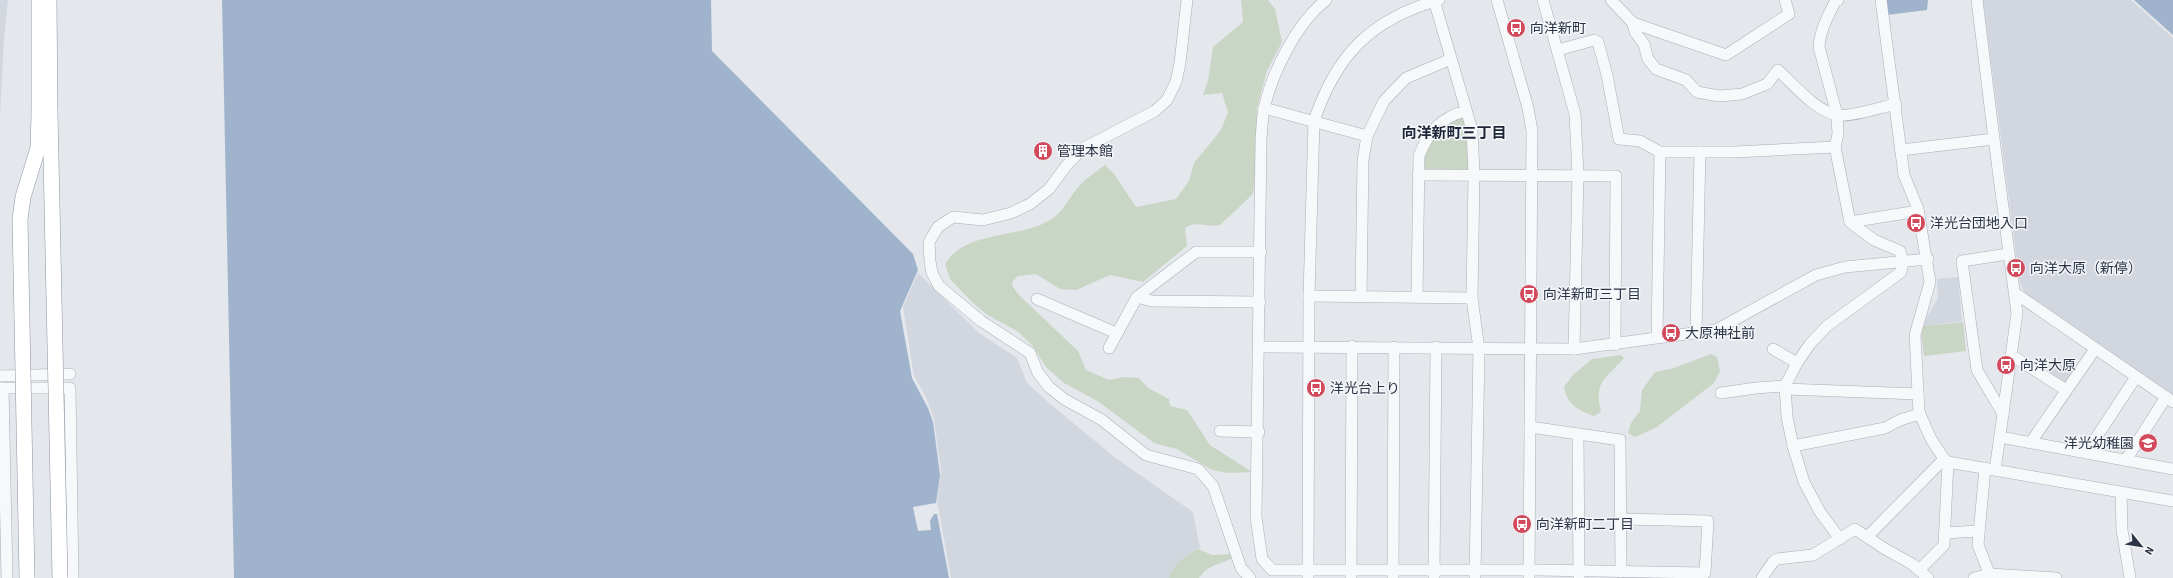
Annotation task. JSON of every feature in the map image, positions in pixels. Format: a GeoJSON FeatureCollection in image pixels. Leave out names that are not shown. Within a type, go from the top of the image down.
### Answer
{"type":"FeatureCollection","features":[{"type":"Feature","properties":{"kind":"highway"},"geometry":{"type":"LineString","coordinates":[[38,0],[45,113],[60,578]]}},
{"type":"Feature","properties":{"kind":"highway"},"geometry":{"type":"LineString","coordinates":[[27,578],[20,219],[23,197],[38,148],[45,113],[49,0]]}},
{"type":"Feature","properties":{"kind":"street"},"geometry":{"type":"LineString","coordinates":[[1187,0],[1180,63],[1176,82],[1167,100],[1155,112],[1082,149],[1066,166],[1049,189],[1030,204],[1011,213],[983,220],[953,217],[938,226],[929,242],[930,261],[932,273],[939,286],[981,321],[1030,353],[1038,373],[1049,387],[1064,399],[1102,420],[1146,455],[1169,462],[1192,466],[1207,478],[1213,486],[1242,568],[1250,578]]}},
{"type":"Feature","properties":{"kind":"street"},"geometry":{"type":"LineString","coordinates":[[1308,574],[1309,296],[1314,121],[1321,100],[1334,73],[1354,48],[1376,28],[1404,13],[1436,0],[1451,59],[1472,130],[1474,175],[1472,298],[1478,349],[1475,575]]}},
{"type":"Feature","properties":{"kind":"street"},"geometry":{"type":"LineString","coordinates":[[1497,0],[1528,108],[1532,131],[1530,574]]}},
{"type":"Feature","properties":{"kind":"street"},"geometry":{"type":"LineString","coordinates":[[1544,0],[1575,114],[1578,175],[1574,349]]}},
{"type":"Feature","properties":{"kind":"street"},"geometry":{"type":"LineString","coordinates":[[1611,0],[1633,23],[1726,55],[1788,14],[1785,0]]}},
{"type":"Feature","properties":{"kind":"street"},"geometry":{"type":"LineString","coordinates":[[1837,0],[1825,23],[1820,37],[1819,47],[1836,115],[1838,134],[1835,147],[1850,222],[1874,240],[1900,251],[1903,262],[1901,272],[1827,326],[1810,344],[1797,363],[1785,388],[1787,417],[1793,446],[1804,482],[1810,495],[1840,539]]}},
{"type":"Feature","properties":{"kind":"street"},"geometry":{"type":"LineString","coordinates":[[1881,0],[1896,104],[1904,175],[1918,211],[1928,260],[1930,282],[1915,335],[1920,415],[1946,460],[1944,545],[1920,569]]}},
{"type":"Feature","properties":{"kind":"street"},"geometry":{"type":"LineString","coordinates":[[1977,0],[2008,254],[2015,293],[2016,313],[2000,437],[1990,469],[1978,531],[1978,545],[1990,576]]}},
{"type":"Feature","properties":{"kind":"street"},"geometry":{"type":"LineString","coordinates":[[1320,2],[1292,40],[1275,74],[1264,108],[1261,139],[1259,432],[1256,517],[1262,559],[1272,570],[1308,574],[1579,575],[1621,572],[1705,573],[1708,521],[1622,519]]}},
{"type":"Feature","properties":{"kind":"street"},"geometry":{"type":"LineString","coordinates":[[1633,23],[1635,32],[1644,44],[1648,60],[1656,69],[1686,80],[1697,92],[1719,96],[1742,94],[1767,84],[1778,70],[1814,103],[1824,110],[1836,115],[1896,104]]}},
{"type":"Feature","properties":{"kind":"street"},"geometry":{"type":"LineString","coordinates":[[1558,50],[1594,40],[1598,42],[1608,75],[1619,139],[1640,141],[1660,152],[1835,147]]}},
{"type":"Feature","properties":{"kind":"street"},"geometry":{"type":"LineString","coordinates":[[1361,296],[1362,160],[1367,136],[1384,101],[1406,78],[1451,59]]}},
{"type":"Feature","properties":{"kind":"street"},"geometry":{"type":"LineString","coordinates":[[1264,108],[1367,136]]}},
{"type":"Feature","properties":{"kind":"street"},"geometry":{"type":"LineString","coordinates":[[1417,297],[1419,156],[1428,136],[1435,126],[1445,118],[1466,111]]}},
{"type":"Feature","properties":{"kind":"street"},"geometry":{"type":"LineString","coordinates":[[1901,150],[1994,139]]}},
{"type":"Feature","properties":{"kind":"street"},"geometry":{"type":"LineString","coordinates":[[1657,337],[1660,152]]}},
{"type":"Feature","properties":{"kind":"street"},"geometry":{"type":"LineString","coordinates":[[1696,332],[1700,152]]}},
{"type":"Feature","properties":{"kind":"street"},"geometry":{"type":"LineString","coordinates":[[1418,175],[1616,176],[1615,345]]}},
{"type":"Feature","properties":{"kind":"street"},"geometry":{"type":"LineString","coordinates":[[1850,222],[1918,211]]}},
{"type":"Feature","properties":{"kind":"street"},"geometry":{"type":"LineString","coordinates":[[1110,348],[1116,333],[1137,297],[1196,252],[1261,252]]}},
{"type":"Feature","properties":{"kind":"street"},"geometry":{"type":"LineString","coordinates":[[2003,414],[1977,370],[1962,261],[2008,254]]}},
{"type":"Feature","properties":{"kind":"street"},"geometry":{"type":"LineString","coordinates":[[1260,347],[1352,346],[1478,349],[1574,349],[1615,345],[1657,337],[1716,330],[1816,275],[1845,267],[1928,260]]}},
{"type":"Feature","properties":{"kind":"street"},"geometry":{"type":"LineString","coordinates":[[2015,293],[2170,399],[2126,460]]}},
{"type":"Feature","properties":{"kind":"street"},"geometry":{"type":"LineString","coordinates":[[1309,296],[1472,298]]}},
{"type":"Feature","properties":{"kind":"street"},"geometry":{"type":"LineString","coordinates":[[1137,297],[1152,301],[1260,302]]}},
{"type":"Feature","properties":{"kind":"street"},"geometry":{"type":"LineString","coordinates":[[1037,299],[1116,333]]}},
{"type":"Feature","properties":{"kind":"street"},"geometry":{"type":"LineString","coordinates":[[1351,574],[1352,346]]}},
{"type":"Feature","properties":{"kind":"street"},"geometry":{"type":"LineString","coordinates":[[1393,574],[1394,347]]}},
{"type":"Feature","properties":{"kind":"street"},"geometry":{"type":"LineString","coordinates":[[1434,575],[1436,347]]}},
{"type":"Feature","properties":{"kind":"street"},"geometry":{"type":"LineString","coordinates":[[1773,349],[1797,363]]}},
{"type":"Feature","properties":{"kind":"street"},"geometry":{"type":"LineString","coordinates":[[2031,442],[2095,349]]}},
{"type":"Feature","properties":{"kind":"street"},"geometry":{"type":"LineString","coordinates":[[2011,355],[2066,390]]}},
{"type":"Feature","properties":{"kind":"street"},"geometry":{"type":"LineString","coordinates":[[0,376],[70,374]]}},
{"type":"Feature","properties":{"kind":"street"},"geometry":{"type":"LineString","coordinates":[[2086,453],[2136,376]]}},
{"type":"Feature","properties":{"kind":"street"},"geometry":{"type":"LineString","coordinates":[[7,578],[2,388],[70,388],[73,578]]}},
{"type":"Feature","properties":{"kind":"street"},"geometry":{"type":"LineString","coordinates":[[1721,393],[1756,388],[1785,388],[1918,394]]}},
{"type":"Feature","properties":{"kind":"street"},"geometry":{"type":"LineString","coordinates":[[1793,446],[1884,428],[1900,420],[1920,415]]}},
{"type":"Feature","properties":{"kind":"street"},"geometry":{"type":"LineString","coordinates":[[1530,427],[1620,440],[1622,519],[1621,572]]}},
{"type":"Feature","properties":{"kind":"street"},"geometry":{"type":"LineString","coordinates":[[1220,431],[1259,432]]}},
{"type":"Feature","properties":{"kind":"street"},"geometry":{"type":"LineString","coordinates":[[1578,434],[1579,575]]}},
{"type":"Feature","properties":{"kind":"street"},"geometry":{"type":"LineString","coordinates":[[2000,437],[2173,469]]}},
{"type":"Feature","properties":{"kind":"street"},"geometry":{"type":"LineString","coordinates":[[1946,460],[2173,502]]}},
{"type":"Feature","properties":{"kind":"street"},"geometry":{"type":"LineString","coordinates":[[1867,537],[1946,460]]}},
{"type":"Feature","properties":{"kind":"street"},"geometry":{"type":"LineString","coordinates":[[2121,493],[2122,530],[2130,578]]}},
{"type":"Feature","properties":{"kind":"street"},"geometry":{"type":"LineString","coordinates":[[1762,578],[1773,562],[1777,559],[1813,555],[1855,529],[1920,569],[1928,578]]}},
{"type":"Feature","properties":{"kind":"street"},"geometry":{"type":"LineString","coordinates":[[1945,533],[1978,531]]}},
{"type":"Feature","properties":{"kind":"street"},"geometry":{"type":"LineString","coordinates":[[1974,578],[1990,576],[2056,578]]}},
{"type":"Feature","properties":{"kind":"shaded area"},"geometry":{"type":"Polygon","coordinates":[[[0,0],[8,0],[4,39],[0,118],[0,0]]]}},
{"type":"Feature","properties":{"kind":"shaded area"},"geometry":{"type":"Polygon","coordinates":[[[1983,0],[2131,0],[2173,38],[2173,397],[2029,298],[2020,284],[1983,0]]]}},
{"type":"Feature","properties":{"kind":"shaded area"},"geometry":{"type":"Polygon","coordinates":[[[918,273],[979,333],[1017,358],[1027,383],[1050,404],[1117,459],[1193,512],[1200,548],[1188,554],[1171,573],[1169,578],[951,578],[937,500],[941,471],[934,419],[926,397],[914,376],[903,307],[918,273]]]}},
{"type":"Feature","properties":{"kind":"shaded area"},"geometry":{"type":"Polygon","coordinates":[[[1958,277],[1962,321],[1922,326],[1938,298],[1937,279],[1958,277]]]}},
{"type":"Feature","properties":{"kind":"shaded area"},"geometry":{"type":"Polygon","coordinates":[[[2056,360],[2076,372],[2066,386],[2046,374],[2056,360]]]}},
{"type":"Feature","properties":{"kind":"green space"},"geometry":{"type":"Polygon","coordinates":[[[1241,0],[1268,0],[1275,9],[1282,42],[1267,71],[1257,108],[1256,166],[1253,194],[1220,225],[1211,226],[1198,224],[1185,228],[1187,246],[1143,282],[1110,275],[1076,290],[1060,289],[1036,274],[1018,276],[1012,282],[1013,287],[1019,295],[1078,351],[1086,370],[1109,380],[1123,377],[1139,378],[1148,388],[1169,399],[1170,406],[1187,410],[1210,445],[1252,472],[1228,473],[1212,470],[1177,449],[1154,443],[1099,402],[1064,383],[1046,367],[1032,345],[1017,331],[986,314],[972,302],[950,279],[945,264],[954,253],[966,245],[994,236],[1025,230],[1052,219],[1057,215],[1081,184],[1105,165],[1114,174],[1136,207],[1176,199],[1189,181],[1194,163],[1221,130],[1228,112],[1222,93],[1203,95],[1208,81],[1213,47],[1243,22],[1241,0]]]}},
{"type":"Feature","properties":{"kind":"green space"},"geometry":{"type":"Polygon","coordinates":[[[1461,117],[1466,119],[1470,136],[1468,171],[1426,171],[1422,168],[1424,157],[1438,129],[1461,117]]]}},
{"type":"Feature","properties":{"kind":"green space"},"geometry":{"type":"Polygon","coordinates":[[[1963,322],[1966,351],[1924,356],[1921,331],[1923,326],[1963,322]]]}},
{"type":"Feature","properties":{"kind":"green space"},"geometry":{"type":"Polygon","coordinates":[[[1711,354],[1717,357],[1720,371],[1714,383],[1657,427],[1635,437],[1628,433],[1631,423],[1640,411],[1642,390],[1655,372],[1674,368],[1711,354]]]}},
{"type":"Feature","properties":{"kind":"green space"},"geometry":{"type":"Polygon","coordinates":[[[1621,355],[1624,358],[1607,376],[1600,387],[1599,401],[1601,412],[1594,416],[1574,406],[1565,393],[1564,387],[1573,375],[1592,359],[1621,355]]]}},
{"type":"Feature","properties":{"kind":"green space"},"geometry":{"type":"Polygon","coordinates":[[[1198,549],[1212,555],[1231,554],[1234,557],[1211,567],[1199,578],[1169,578],[1180,560],[1198,549]]]}},
{"type":"Feature","properties":{"kind":"water"},"geometry":{"type":"Polygon","coordinates":[[[222,0],[711,0],[712,51],[913,254],[918,270],[900,311],[912,378],[928,408],[933,422],[940,475],[936,503],[913,507],[918,531],[931,530],[930,521],[934,514],[937,514],[949,578],[234,578],[222,0]]]}},
{"type":"Feature","properties":{"kind":"water"},"geometry":{"type":"Polygon","coordinates":[[[1886,0],[1928,0],[1927,10],[1887,15],[1886,0]]]}},
{"type":"Feature","properties":{"kind":"water"},"geometry":{"type":"Polygon","coordinates":[[[2134,0],[2173,0],[2173,35],[2134,0]]]}},
{"type":"Feature","properties":{"kind":"place","name":"向洋新町"},"geometry":{"type":"Point","coordinates":[1516,28]}},
{"type":"Feature","properties":{"kind":"place","name":"管理本館"},"geometry":{"type":"Point","coordinates":[1043,151]}},
{"type":"Feature","properties":{"kind":"place","name":"洋光台団地入口"},"geometry":{"type":"Point","coordinates":[1916,223]}},
{"type":"Feature","properties":{"kind":"place","name":"向洋大原（新停）"},"geometry":{"type":"Point","coordinates":[2016,268]}},
{"type":"Feature","properties":{"kind":"place","name":"向洋新町三丁目"},"geometry":{"type":"Point","coordinates":[1529,294]}},
{"type":"Feature","properties":{"kind":"place","name":"大原神社前"},"geometry":{"type":"Point","coordinates":[1671,333]}},
{"type":"Feature","properties":{"kind":"place","name":"向洋大原"},"geometry":{"type":"Point","coordinates":[2006,365]}},
{"type":"Feature","properties":{"kind":"place","name":"洋光台上り"},"geometry":{"type":"Point","coordinates":[1316,388]}},
{"type":"Feature","properties":{"kind":"place","name":"洋光幼稚園"},"geometry":{"type":"Point","coordinates":[2148,443]}},
{"type":"Feature","properties":{"kind":"place","name":"向洋新町二丁目"},"geometry":{"type":"Point","coordinates":[1522,524]}},
{"type":"Feature","properties":{"kind":"district","name":"向洋新町三丁目"},"geometry":{"type":"Point","coordinates":[1454,133]}}]}
